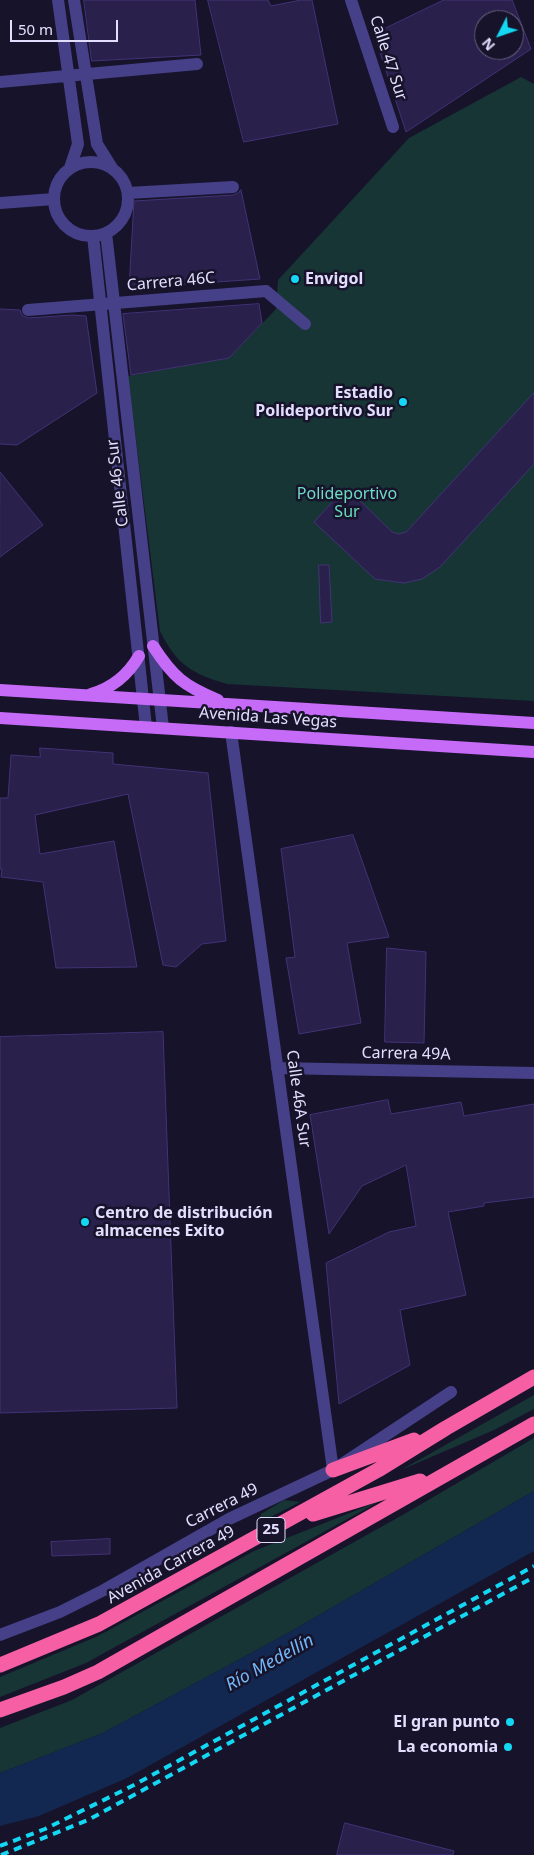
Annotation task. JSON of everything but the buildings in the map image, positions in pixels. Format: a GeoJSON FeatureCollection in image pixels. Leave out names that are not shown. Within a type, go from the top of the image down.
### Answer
{"type":"FeatureCollection","features":[{"type":"Feature","properties":{"kind":"highway","name":"Avenida Carrera 49"},"geometry":{"type":"LineString","coordinates":[[0,1665],[99,1624],[378,1470],[534,1377]]}},
{"type":"Feature","properties":{"kind":"highway","name":"25"},"geometry":{"type":"LineString","coordinates":[[0,1710],[64,1687],[98,1672],[534,1424]]}},
{"type":"Feature","properties":{"kind":"highway"},"geometry":{"type":"LineString","coordinates":[[333,1470],[446,1428]]}},
{"type":"Feature","properties":{"kind":"highway"},"geometry":{"type":"LineString","coordinates":[[284,1523],[447,1472]]}},
{"type":"Feature","properties":{"kind":"main road"},"geometry":{"type":"LineString","coordinates":[[153,646],[176,678],[201,693],[227,704]]}},
{"type":"Feature","properties":{"kind":"main road"},"geometry":{"type":"LineString","coordinates":[[87,695],[113,685],[129,670],[138,656]]}},
{"type":"Feature","properties":{"kind":"main road","name":"Avenida Las Vegas"},"geometry":{"type":"LineString","coordinates":[[0,690],[534,723]]}},
{"type":"Feature","properties":{"kind":"main road","name":"Avenida Las Vegas"},"geometry":{"type":"LineString","coordinates":[[0,718],[534,752]]}},
{"type":"Feature","properties":{"kind":"street"},"geometry":{"type":"LineString","coordinates":[[58,0],[78,144],[70,168]]}},
{"type":"Feature","properties":{"kind":"street"},"geometry":{"type":"LineString","coordinates":[[74,0],[97,144],[112,168]]}},
{"type":"Feature","properties":{"kind":"street","name":"Calle 47 Sur"},"geometry":{"type":"LineString","coordinates":[[351,0],[394,127]]}},
{"type":"Feature","properties":{"kind":"street"},"geometry":{"type":"LineString","coordinates":[[0,82],[197,64]]}},
{"type":"Feature","properties":{"kind":"street"},"geometry":{"type":"LineString","coordinates":[[87,162],[104,164],[112,168],[120,175],[128,193],[129,203],[122,221],[106,234],[93,236],[83,235],[66,226],[56,209],[54,199],[58,181],[63,174],[70,168],[87,162]]}},
{"type":"Feature","properties":{"kind":"street"},"geometry":{"type":"LineString","coordinates":[[128,193],[233,187]]}},
{"type":"Feature","properties":{"kind":"street"},"geometry":{"type":"LineString","coordinates":[[0,203],[54,199]]}},
{"type":"Feature","properties":{"kind":"street","name":"Calle 46 Sur"},"geometry":{"type":"LineString","coordinates":[[106,234],[163,728]]}},
{"type":"Feature","properties":{"kind":"street","name":"Calle 46 Sur"},"geometry":{"type":"LineString","coordinates":[[93,236],[146,727]]}},
{"type":"Feature","properties":{"kind":"street","name":"Carrera 46C"},"geometry":{"type":"LineString","coordinates":[[28,310],[266,291],[305,324]]}},
{"type":"Feature","properties":{"kind":"street","name":"Calle 46A Sur"},"geometry":{"type":"LineString","coordinates":[[231,732],[333,1470]]}},
{"type":"Feature","properties":{"kind":"street","name":"Carrera 49A"},"geometry":{"type":"LineString","coordinates":[[278,1068],[534,1074]]}},
{"type":"Feature","properties":{"kind":"street","name":"Carrera 49"},"geometry":{"type":"LineString","coordinates":[[0,1635],[33,1624],[86,1599],[229,1519],[333,1470],[451,1392]]}},
{"type":"Feature","properties":{"kind":"green space","name":"Polideportivo Sur"},"geometry":{"type":"Polygon","coordinates":[[[521,77],[534,84],[534,701],[227,684],[195,672],[172,652],[160,631],[128,376],[229,358],[276,309],[278,280],[409,138],[521,77]]]}},
{"type":"Feature","properties":{"kind":"green space"},"geometry":{"type":"Polygon","coordinates":[[[534,1395],[534,1409],[494,1430],[401,1470],[534,1395]]]}},
{"type":"Feature","properties":{"kind":"green space"},"geometry":{"type":"Polygon","coordinates":[[[534,1438],[534,1491],[288,1633],[103,1733],[0,1773],[0,1728],[72,1700],[406,1513],[534,1438]]]}},
{"type":"Feature","properties":{"kind":"green space"},"geometry":{"type":"Polygon","coordinates":[[[284,1500],[300,1502],[259,1523],[261,1514],[284,1500]]]}},
{"type":"Feature","properties":{"kind":"green space"},"geometry":{"type":"Polygon","coordinates":[[[380,1501],[86,1663],[0,1697],[0,1677],[98,1636],[254,1551],[380,1501]]]}},
{"type":"Feature","properties":{"kind":"water","name":"Río Medellín"},"geometry":{"type":"Polygon","coordinates":[[[534,1491],[534,1551],[127,1778],[39,1816],[0,1826],[0,1773],[103,1733],[288,1633],[534,1491]]]}},
{"type":"Feature","properties":{"kind":"railway"},"geometry":{"type":"LineString","coordinates":[[0,1846],[45,1829],[134,1785],[534,1566]]}},
{"type":"Feature","properties":{"kind":"railway"},"geometry":{"type":"LineString","coordinates":[[1,1855],[88,1820],[534,1577]]}},
{"type":"Feature","properties":{"kind":"place","name":"Envigol"},"geometry":{"type":"Point","coordinates":[295,279]}},
{"type":"Feature","properties":{"kind":"place","name":"Estadio Polideportivo Sur"},"geometry":{"type":"Point","coordinates":[403,402]}},
{"type":"Feature","properties":{"kind":"place","name":"Centro de distribución almacenes Exito"},"geometry":{"type":"Point","coordinates":[85,1222]}},
{"type":"Feature","properties":{"kind":"place","name":"El gran punto"},"geometry":{"type":"Point","coordinates":[510,1722]}},
{"type":"Feature","properties":{"kind":"place","name":"La economia"},"geometry":{"type":"Point","coordinates":[508,1747]}}]}
